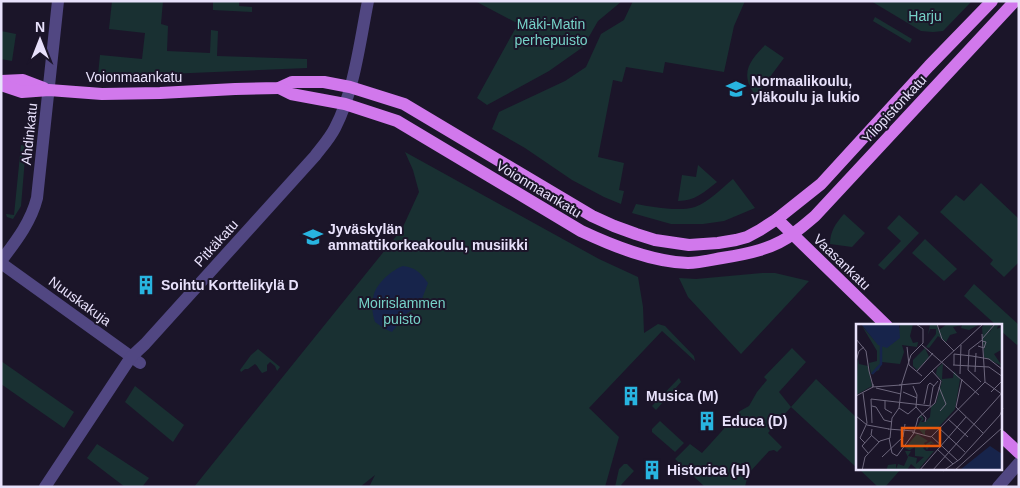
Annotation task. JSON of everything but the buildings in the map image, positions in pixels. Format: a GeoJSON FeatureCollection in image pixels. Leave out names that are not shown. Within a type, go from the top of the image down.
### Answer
{"type":"FeatureCollection","features":[{"type":"Feature","properties":{"kind":"main road","name":"Yliopistonkatu"},"geometry":{"type":"LineString","coordinates":[[777,219],[821,184],[929,66],[992,1]]}},
{"type":"Feature","properties":{"kind":"main road","name":"Yliopistonkatu"},"geometry":{"type":"LineString","coordinates":[[793,234],[815,216],[1015,1]]}},
{"type":"Feature","properties":{"kind":"main road","name":"Voionmaankatu"},"geometry":{"type":"LineString","coordinates":[[1,81],[23,80],[49,90]]}},
{"type":"Feature","properties":{"kind":"main road","name":"Voionmaankatu"},"geometry":{"type":"LineString","coordinates":[[1,85],[22,92],[49,90],[102,94],[279,88],[292,82],[324,82],[350,87],[404,104],[592,216],[614,226],[655,240],[690,245],[718,244],[746,237],[777,219]]}},
{"type":"Feature","properties":{"kind":"main road","name":"Voionmaankatu"},"geometry":{"type":"LineString","coordinates":[[279,88],[291,94],[345,104],[397,121],[581,231],[630,252],[670,261],[689,263],[744,255],[774,244],[793,234]]}},
{"type":"Feature","properties":{"kind":"main road","name":"Vaasankatu"},"geometry":{"type":"LineString","coordinates":[[777,219],[885,324]]}},
{"type":"Feature","properties":{"kind":"main road"},"geometry":{"type":"LineString","coordinates":[[1002,437],[1019,453]]}},
{"type":"Feature","properties":{"kind":"street","name":"Ahdinkatu"},"geometry":{"type":"LineString","coordinates":[[1,262],[34,211],[39,182],[58,1]]}},
{"type":"Feature","properties":{"kind":"street","name":"Pitkäkatu"},"geometry":{"type":"LineString","coordinates":[[45,487],[145,344],[315,156],[334,131],[350,87],[368,1]]}},
{"type":"Feature","properties":{"kind":"street","name":"Nuuskakuja"},"geometry":{"type":"LineString","coordinates":[[1,262],[135,360]]}},
{"type":"Feature","properties":{"kind":"street"},"geometry":{"type":"LineString","coordinates":[[998,487],[1019,463]]}},
{"type":"Feature","properties":{"kind":"green space"},"geometry":{"type":"Polygon","coordinates":[[[112,1],[163,1],[161,24],[168,26],[167,51],[210,53],[211,30],[218,31],[217,56],[307,59],[307,68],[120,76],[98,75],[100,55],[142,59],[145,33],[109,29],[112,1]]]}},
{"type":"Feature","properties":{"kind":"green space"},"geometry":{"type":"Polygon","coordinates":[[[213,1],[239,1],[239,6],[252,7],[252,12],[213,10],[213,1]]]}},
{"type":"Feature","properties":{"kind":"green space","name":"Mäki-Matin perhepuisto"},"geometry":{"type":"Polygon","coordinates":[[[475,1],[622,1],[598,21],[583,47],[549,71],[487,105],[477,98],[520,23],[475,1]]]}},
{"type":"Feature","properties":{"kind":"green space"},"geometry":{"type":"Polygon","coordinates":[[[633,1],[745,1],[734,26],[724,72],[665,62],[663,73],[626,67],[622,82],[613,80],[598,157],[624,163],[619,190],[624,191],[621,204],[572,180],[525,148],[492,129],[499,112],[565,81],[586,67],[601,34],[624,20],[633,1]]]}},
{"type":"Feature","properties":{"kind":"green space","name":"Harju"},"geometry":{"type":"Polygon","coordinates":[[[871,1],[972,1],[943,31],[933,32],[921,31],[871,1]]]}},
{"type":"Feature","properties":{"kind":"green space"},"geometry":{"type":"Polygon","coordinates":[[[875,17],[912,39],[910,43],[873,21],[875,17]]]}},
{"type":"Feature","properties":{"kind":"green space"},"geometry":{"type":"Polygon","coordinates":[[[1,31],[16,34],[12,61],[1,59],[1,31]]]}},
{"type":"Feature","properties":{"kind":"green space"},"geometry":{"type":"Polygon","coordinates":[[[765,45],[784,58],[756,96],[749,83],[748,70],[752,61],[765,45]]]}},
{"type":"Feature","properties":{"kind":"green space"},"geometry":{"type":"Polygon","coordinates":[[[21,145],[26,146],[21,206],[13,219],[7,217],[6,214],[14,215],[21,145]]]}},
{"type":"Feature","properties":{"kind":"green space","name":"Moirislammen puisto"},"geometry":{"type":"Polygon","coordinates":[[[405,152],[599,259],[638,277],[643,307],[644,333],[658,324],[665,326],[694,356],[695,361],[662,331],[589,408],[619,437],[605,487],[369,487],[375,475],[360,487],[194,487],[402,229],[419,192],[413,170],[405,152]]]}},
{"type":"Feature","properties":{"kind":"green space"},"geometry":{"type":"Polygon","coordinates":[[[698,165],[717,182],[694,198],[678,201],[682,175],[696,177],[698,165]]]}},
{"type":"Feature","properties":{"kind":"green space"},"geometry":{"type":"Polygon","coordinates":[[[733,179],[755,208],[724,221],[703,224],[671,224],[632,213],[636,204],[673,209],[695,207],[710,198],[733,179]]]}},
{"type":"Feature","properties":{"kind":"green space"},"geometry":{"type":"Polygon","coordinates":[[[981,183],[1019,219],[1019,262],[1004,277],[990,264],[993,260],[940,212],[956,195],[964,201],[981,183]]]}},
{"type":"Feature","properties":{"kind":"green space"},"geometry":{"type":"Polygon","coordinates":[[[844,214],[865,233],[852,247],[830,244],[834,228],[844,214]]]}},
{"type":"Feature","properties":{"kind":"green space"},"geometry":{"type":"Polygon","coordinates":[[[899,215],[919,233],[884,270],[878,265],[901,241],[887,228],[899,215]]]}},
{"type":"Feature","properties":{"kind":"green space"},"geometry":{"type":"Polygon","coordinates":[[[925,239],[957,269],[944,281],[912,253],[925,239]]]}},
{"type":"Feature","properties":{"kind":"green space"},"geometry":{"type":"Polygon","coordinates":[[[775,273],[809,281],[741,354],[688,297],[679,278],[696,279],[775,273]]]}},
{"type":"Feature","properties":{"kind":"green space"},"geometry":{"type":"Polygon","coordinates":[[[974,284],[1019,325],[1019,343],[1017,345],[1002,332],[1002,324],[995,324],[964,296],[974,284]]]}},
{"type":"Feature","properties":{"kind":"green space"},"geometry":{"type":"Polygon","coordinates":[[[792,348],[806,362],[779,392],[791,407],[768,433],[782,447],[777,452],[774,450],[769,451],[748,474],[745,487],[705,487],[675,459],[690,444],[702,453],[740,411],[749,406],[767,380],[764,377],[792,348]]]}},
{"type":"Feature","properties":{"kind":"green space"},"geometry":{"type":"Polygon","coordinates":[[[258,349],[280,367],[277,371],[270,362],[267,365],[267,371],[262,373],[255,364],[241,372],[240,370],[251,355],[258,349]]]}},
{"type":"Feature","properties":{"kind":"green space"},"geometry":{"type":"Polygon","coordinates":[[[1,361],[74,412],[64,428],[1,384],[1,361]]]}},
{"type":"Feature","properties":{"kind":"green space"},"geometry":{"type":"Polygon","coordinates":[[[679,378],[681,382],[656,410],[652,406],[679,378]]]}},
{"type":"Feature","properties":{"kind":"green space"},"geometry":{"type":"Polygon","coordinates":[[[816,379],[856,417],[856,467],[791,407],[816,379]]]}},
{"type":"Feature","properties":{"kind":"green space"},"geometry":{"type":"Polygon","coordinates":[[[135,386],[184,425],[173,442],[125,402],[135,386]]]}},
{"type":"Feature","properties":{"kind":"green space"},"geometry":{"type":"Polygon","coordinates":[[[660,421],[684,443],[675,452],[652,432],[652,429],[660,421]]]}},
{"type":"Feature","properties":{"kind":"green space"},"geometry":{"type":"Polygon","coordinates":[[[97,444],[149,478],[142,487],[125,487],[87,458],[97,444]]]}},
{"type":"Feature","properties":{"kind":"green space"},"geometry":{"type":"Polygon","coordinates":[[[624,464],[627,464],[634,471],[621,485],[623,487],[615,487],[619,469],[624,464]]]}},
{"type":"Feature","properties":{"kind":"green space"},"geometry":{"type":"Polygon","coordinates":[[[860,470],[900,470],[885,487],[878,487],[860,470]]]}},
{"type":"Feature","properties":{"kind":"water"},"geometry":{"type":"Polygon","coordinates":[[[403,266],[417,271],[428,283],[418,306],[406,314],[392,332],[375,322],[372,301],[382,281],[390,273],[403,266]]]}},
{"type":"Feature","properties":{"kind":"place","name":"Normaalikoulu, yläkoulu ja lukio"},"geometry":{"type":"Point","coordinates":[736,89]}},
{"type":"Feature","properties":{"kind":"place","name":"Jyväskylän ammattikorkeakoulu, musiikki"},"geometry":{"type":"Point","coordinates":[313,237]}},
{"type":"Feature","properties":{"kind":"place","name":"Soihtu Korttelikylä D"},"geometry":{"type":"Point","coordinates":[146,285]}},
{"type":"Feature","properties":{"kind":"place","name":"Musica (M)"},"geometry":{"type":"Point","coordinates":[631,396]}},
{"type":"Feature","properties":{"kind":"place","name":"Educa (D)"},"geometry":{"type":"Point","coordinates":[707,421]}},
{"type":"Feature","properties":{"kind":"place","name":"Historica (H)"},"geometry":{"type":"Point","coordinates":[652,470]}}]}
